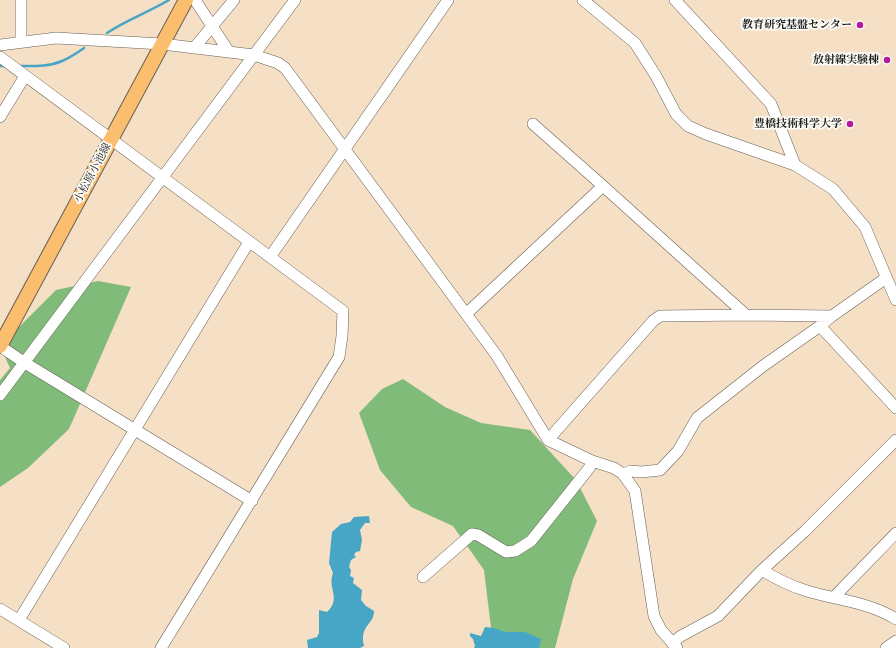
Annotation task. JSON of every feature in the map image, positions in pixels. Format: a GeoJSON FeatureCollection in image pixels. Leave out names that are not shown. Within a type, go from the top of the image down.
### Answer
{"type":"FeatureCollection","features":[{"type":"Feature","properties":{"kind":"main road","name":"小松原小池線"},"geometry":{"type":"LineString","coordinates":[[0,346],[186,0]]}},
{"type":"Feature","properties":{"kind":"street"},"geometry":{"type":"LineString","coordinates":[[21,0],[21,42]]}},
{"type":"Feature","properties":{"kind":"street"},"geometry":{"type":"LineString","coordinates":[[194,0],[229,52]]}},
{"type":"Feature","properties":{"kind":"street"},"geometry":{"type":"LineString","coordinates":[[194,48],[234,0]]}},
{"type":"Feature","properties":{"kind":"street"},"geometry":{"type":"LineString","coordinates":[[0,395],[295,0]]}},
{"type":"Feature","properties":{"kind":"street"},"geometry":{"type":"LineString","coordinates":[[270,257],[448,0]]}},
{"type":"Feature","properties":{"kind":"street"},"geometry":{"type":"LineString","coordinates":[[583,0],[635,43],[656,76],[676,114],[688,126],[706,134],[795,165],[833,188],[865,227],[896,300]]}},
{"type":"Feature","properties":{"kind":"street"},"geometry":{"type":"LineString","coordinates":[[675,0],[771,104],[795,165]]}},
{"type":"Feature","properties":{"kind":"street"},"geometry":{"type":"LineString","coordinates":[[0,45],[56,38],[162,44],[254,55],[278,63],[285,68],[497,356],[548,440],[592,461],[614,468],[623,474],[635,491],[654,616],[661,630],[675,645],[681,636],[718,616],[762,570],[805,531],[896,440]]}},
{"type":"Feature","properties":{"kind":"street"},"geometry":{"type":"LineString","coordinates":[[0,57],[110,140],[343,310],[342,336],[339,357],[161,648]]}},
{"type":"Feature","properties":{"kind":"street"},"geometry":{"type":"LineString","coordinates":[[0,117],[25,76]]}},
{"type":"Feature","properties":{"kind":"street"},"geometry":{"type":"LineString","coordinates":[[533,124],[746,315]]}},
{"type":"Feature","properties":{"kind":"street"},"geometry":{"type":"LineString","coordinates":[[466,314],[603,186]]}},
{"type":"Feature","properties":{"kind":"street"},"geometry":{"type":"LineString","coordinates":[[19,620],[249,242]]}},
{"type":"Feature","properties":{"kind":"street"},"geometry":{"type":"LineString","coordinates":[[623,474],[631,471],[641,472],[660,470],[678,451],[697,418],[763,366],[886,278]]}},
{"type":"Feature","properties":{"kind":"street"},"geometry":{"type":"LineString","coordinates":[[548,440],[653,321],[660,316],[832,316]]}},
{"type":"Feature","properties":{"kind":"street"},"geometry":{"type":"LineString","coordinates":[[820,326],[896,408]]}},
{"type":"Feature","properties":{"kind":"street"},"geometry":{"type":"LineString","coordinates":[[0,346],[25,363],[252,501]]}},
{"type":"Feature","properties":{"kind":"street"},"geometry":{"type":"LineString","coordinates":[[423,577],[472,534],[478,535],[506,552],[515,552],[531,541],[590,467],[592,461]]}},
{"type":"Feature","properties":{"kind":"street"},"geometry":{"type":"LineString","coordinates":[[834,597],[896,534]]}},
{"type":"Feature","properties":{"kind":"street"},"geometry":{"type":"LineString","coordinates":[[762,570],[778,580],[807,591],[834,597],[885,612],[896,619]]}},
{"type":"Feature","properties":{"kind":"street"},"geometry":{"type":"LineString","coordinates":[[0,609],[64,648]]}},
{"type":"Feature","properties":{"kind":"street"},"geometry":{"type":"LineString","coordinates":[[886,648],[896,641]]}},
{"type":"Feature","properties":{"kind":"green space"},"geometry":{"type":"Polygon","coordinates":[[[98,281],[131,287],[69,429],[28,468],[0,487],[0,380],[10,368],[0,346],[56,290],[98,281]]]}},
{"type":"Feature","properties":{"kind":"green space"},"geometry":{"type":"Polygon","coordinates":[[[403,379],[445,407],[481,423],[530,430],[576,480],[597,521],[573,579],[555,648],[486,648],[492,636],[484,570],[453,526],[411,507],[380,470],[359,413],[382,389],[403,379]]]}},
{"type":"Feature","properties":{"kind":"water"},"geometry":{"type":"Polygon","coordinates":[[[369,516],[370,523],[365,523],[360,530],[362,540],[360,551],[356,552],[354,555],[356,557],[351,560],[349,567],[351,570],[350,576],[354,578],[353,583],[362,590],[361,600],[366,606],[374,611],[372,619],[363,634],[364,646],[360,648],[308,648],[307,640],[317,637],[319,633],[319,610],[327,612],[331,607],[334,598],[332,584],[333,573],[329,563],[332,532],[341,524],[350,522],[354,517],[369,516]]]}},
{"type":"Feature","properties":{"kind":"water"},"geometry":{"type":"Polygon","coordinates":[[[485,627],[494,628],[505,632],[525,632],[541,639],[539,648],[474,648],[475,646],[470,633],[481,636],[485,627]]]}},
{"type":"Feature","properties":{"kind":"waterway"},"geometry":{"type":"LineString","coordinates":[[107,33],[169,0]]}},
{"type":"Feature","properties":{"kind":"waterway"},"geometry":{"type":"LineString","coordinates":[[19,66],[40,66],[57,63],[84,48]]}},
{"type":"Feature","properties":{"kind":"waterway"},"geometry":{"type":"LineString","coordinates":[[0,66],[6,66]]}},
{"type":"Feature","properties":{"kind":"place","name":"教育研究基盤センター"},"geometry":{"type":"Point","coordinates":[860,25]}},
{"type":"Feature","properties":{"kind":"place","name":"放射線実験棟"},"geometry":{"type":"Point","coordinates":[887,60]}},
{"type":"Feature","properties":{"kind":"place","name":"豊橋技術科学大学"},"geometry":{"type":"Point","coordinates":[850,124]}}]}
